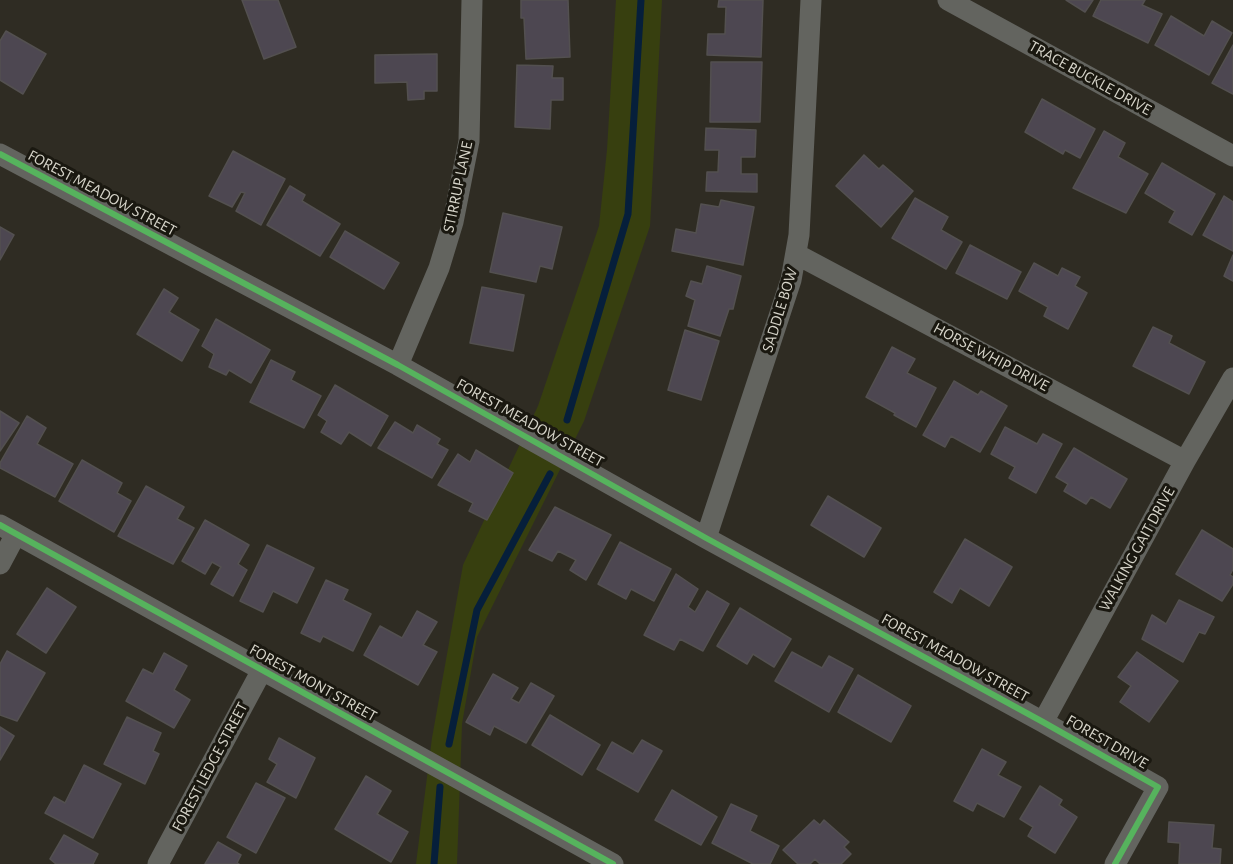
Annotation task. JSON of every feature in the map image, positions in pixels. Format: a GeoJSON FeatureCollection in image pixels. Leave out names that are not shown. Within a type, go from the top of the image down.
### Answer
{"type":"FeatureCollection","features":[{"type":"Feature","properties":{"kind":"street","name":"STIRRUP LANE"},"geometry":{"type":"LineString","coordinates":[[398,365],[439,268],[453,222],[469,141],[472,0]]}},
{"type":"Feature","properties":{"kind":"street","name":"SADDLE BOW"},"geometry":{"type":"LineString","coordinates":[[706,538],[792,280],[796,254],[811,0]]}},
{"type":"Feature","properties":{"kind":"street","name":"TRACE BUCKLE DRIVE"},"geometry":{"type":"LineString","coordinates":[[948,0],[1233,156]]}},
{"type":"Feature","properties":{"kind":"street","name":"FOREST MEADOW STREET"},"geometry":{"type":"LineString","coordinates":[[0,154],[398,365],[706,538],[1043,722]]}},
{"type":"Feature","properties":{"kind":"street","name":"HORSE WHIP DRIVE"},"geometry":{"type":"LineString","coordinates":[[796,254],[1185,461]]}},
{"type":"Feature","properties":{"kind":"street","name":"WALKING GAIT DRIVE"},"geometry":{"type":"LineString","coordinates":[[1043,722],[1185,461],[1233,378]]}},
{"type":"Feature","properties":{"kind":"street"},"geometry":{"type":"LineString","coordinates":[[0,564],[8,530]]}},
{"type":"Feature","properties":{"kind":"street","name":"FOREST MONT STREET"},"geometry":{"type":"LineString","coordinates":[[8,530],[613,864]]}},
{"type":"Feature","properties":{"kind":"street","name":"FOREST LEDGE STREET"},"geometry":{"type":"LineString","coordinates":[[158,864],[262,670]]}},
{"type":"Feature","properties":{"kind":"street","name":"FOREST DRIVE"},"geometry":{"type":"LineString","coordinates":[[1043,722],[1158,787],[1115,864]]}},
{"type":"Feature","properties":{"kind":"green space"},"geometry":{"type":"Polygon","coordinates":[[[616,0],[662,0],[650,226],[584,421],[477,637],[462,724],[457,864],[416,864],[432,738],[463,565],[538,406],[599,226],[607,150],[616,0]]]}},
{"type":"Feature","properties":{"kind":"building"},"geometry":{"type":"Polygon","coordinates":[[[242,0],[278,0],[296,47],[264,59],[242,0]]]}},
{"type":"Feature","properties":{"kind":"building"},"geometry":{"type":"Polygon","coordinates":[[[521,0],[568,0],[570,57],[526,59],[521,0]]]}},
{"type":"Feature","properties":{"kind":"building"},"geometry":{"type":"Polygon","coordinates":[[[719,0],[763,0],[761,57],[707,55],[708,34],[725,34],[726,7],[718,7],[719,0]]]}},
{"type":"Feature","properties":{"kind":"building"},"geometry":{"type":"Polygon","coordinates":[[[1066,0],[1093,0],[1085,12],[1066,0]]]}},
{"type":"Feature","properties":{"kind":"building"},"geometry":{"type":"Polygon","coordinates":[[[1101,0],[1145,0],[1142,5],[1162,14],[1148,43],[1093,16],[1101,0]]]}},
{"type":"Feature","properties":{"kind":"building"},"geometry":{"type":"Polygon","coordinates":[[[1171,16],[1204,36],[1212,21],[1232,33],[1209,75],[1155,45],[1171,16]]]}},
{"type":"Feature","properties":{"kind":"building"},"geometry":{"type":"Polygon","coordinates":[[[6,31],[46,54],[23,94],[0,80],[0,41],[6,31]]]}},
{"type":"Feature","properties":{"kind":"building"},"geometry":{"type":"Polygon","coordinates":[[[1233,45],[1233,94],[1212,83],[1233,45]]]}},
{"type":"Feature","properties":{"kind":"building"},"geometry":{"type":"Polygon","coordinates":[[[437,54],[437,91],[424,91],[424,99],[408,100],[407,82],[375,83],[375,55],[437,54]]]}},
{"type":"Feature","properties":{"kind":"building"},"geometry":{"type":"Polygon","coordinates":[[[711,62],[762,62],[760,122],[710,122],[711,62]]]}},
{"type":"Feature","properties":{"kind":"building"},"geometry":{"type":"Polygon","coordinates":[[[517,65],[553,66],[552,78],[563,78],[563,100],[551,100],[550,129],[515,127],[517,65]]]}},
{"type":"Feature","properties":{"kind":"building"},"geometry":{"type":"Polygon","coordinates":[[[1042,99],[1095,129],[1080,158],[1065,150],[1063,154],[1025,132],[1042,99]]]}},
{"type":"Feature","properties":{"kind":"building"},"geometry":{"type":"Polygon","coordinates":[[[706,128],[756,130],[755,157],[741,157],[741,174],[757,174],[757,192],[706,191],[707,172],[718,172],[719,150],[705,150],[706,128]]]}},
{"type":"Feature","properties":{"kind":"building"},"geometry":{"type":"Polygon","coordinates":[[[1104,131],[1125,143],[1118,157],[1148,174],[1126,213],[1073,188],[1104,131]]]}},
{"type":"Feature","properties":{"kind":"building"},"geometry":{"type":"Polygon","coordinates":[[[233,151],[285,179],[261,225],[236,211],[245,193],[241,192],[232,207],[209,196],[233,151]]]}},
{"type":"Feature","properties":{"kind":"building"},"geometry":{"type":"Polygon","coordinates":[[[864,155],[879,169],[883,165],[913,191],[881,227],[836,186],[864,155]]]}},
{"type":"Feature","properties":{"kind":"building"},"geometry":{"type":"Polygon","coordinates":[[[1162,163],[1215,194],[1192,235],[1169,222],[1175,211],[1145,193],[1162,163]]]}},
{"type":"Feature","properties":{"kind":"building"},"geometry":{"type":"Polygon","coordinates":[[[290,186],[305,195],[302,201],[340,224],[320,256],[267,225],[290,186]]]}},
{"type":"Feature","properties":{"kind":"building"},"geometry":{"type":"Polygon","coordinates":[[[1224,196],[1233,202],[1233,251],[1203,235],[1224,196]]]}},
{"type":"Feature","properties":{"kind":"building"},"geometry":{"type":"Polygon","coordinates":[[[915,198],[948,217],[941,230],[962,242],[946,269],[892,238],[915,198]]]}},
{"type":"Feature","properties":{"kind":"building"},"geometry":{"type":"Polygon","coordinates":[[[721,200],[754,207],[743,265],[672,251],[676,229],[696,233],[701,204],[719,207],[721,200]]]}},
{"type":"Feature","properties":{"kind":"building"},"geometry":{"type":"Polygon","coordinates":[[[503,213],[562,227],[552,269],[540,266],[536,282],[490,272],[503,213]]]}},
{"type":"Feature","properties":{"kind":"building"},"geometry":{"type":"Polygon","coordinates":[[[0,227],[14,235],[0,260],[0,227]]]}},
{"type":"Feature","properties":{"kind":"building"},"geometry":{"type":"Polygon","coordinates":[[[345,231],[399,263],[384,289],[330,257],[345,231]]]}},
{"type":"Feature","properties":{"kind":"building"},"geometry":{"type":"Polygon","coordinates":[[[970,245],[1021,272],[1007,299],[956,273],[970,245]]]}},
{"type":"Feature","properties":{"kind":"building"},"geometry":{"type":"Polygon","coordinates":[[[1233,255],[1233,281],[1224,276],[1233,255]]]}},
{"type":"Feature","properties":{"kind":"building"},"geometry":{"type":"Polygon","coordinates":[[[1034,263],[1058,276],[1062,268],[1080,277],[1075,286],[1087,293],[1068,329],[1044,316],[1048,307],[1019,291],[1034,263]]]}},
{"type":"Feature","properties":{"kind":"building"},"geometry":{"type":"Polygon","coordinates":[[[707,266],[741,276],[733,309],[729,309],[720,336],[688,326],[695,300],[686,296],[691,281],[702,284],[707,266]]]}},
{"type":"Feature","properties":{"kind":"building"},"geometry":{"type":"Polygon","coordinates":[[[482,287],[524,295],[513,351],[470,343],[482,287]]]}},
{"type":"Feature","properties":{"kind":"building"},"geometry":{"type":"Polygon","coordinates":[[[164,289],[178,298],[169,312],[199,330],[182,361],[137,334],[164,289]]]}},
{"type":"Feature","properties":{"kind":"building"},"geometry":{"type":"Polygon","coordinates":[[[216,319],[270,350],[251,383],[229,370],[226,375],[209,367],[214,354],[202,346],[216,319]]]}},
{"type":"Feature","properties":{"kind":"building"},"geometry":{"type":"Polygon","coordinates":[[[1153,327],[1172,336],[1169,343],[1205,362],[1189,394],[1133,366],[1153,327]]]}},
{"type":"Feature","properties":{"kind":"building"},"geometry":{"type":"Polygon","coordinates":[[[685,330],[719,341],[701,400],[668,390],[685,330]]]}},
{"type":"Feature","properties":{"kind":"building"},"geometry":{"type":"Polygon","coordinates":[[[892,347],[915,359],[907,373],[936,388],[916,427],[866,397],[892,347]]]}},
{"type":"Feature","properties":{"kind":"building"},"geometry":{"type":"Polygon","coordinates":[[[271,360],[295,372],[291,380],[321,396],[304,428],[250,402],[271,360]]]}},
{"type":"Feature","properties":{"kind":"building"},"geometry":{"type":"Polygon","coordinates":[[[954,381],[978,395],[981,391],[1007,406],[980,452],[951,436],[945,447],[923,435],[954,381]]]}},
{"type":"Feature","properties":{"kind":"building"},"geometry":{"type":"Polygon","coordinates":[[[335,385],[388,416],[371,446],[349,432],[341,444],[321,432],[327,421],[318,415],[335,385]]]}},
{"type":"Feature","properties":{"kind":"building"},"geometry":{"type":"Polygon","coordinates":[[[0,411],[19,423],[0,451],[0,411]]]}},
{"type":"Feature","properties":{"kind":"building"},"geometry":{"type":"Polygon","coordinates":[[[27,416],[46,428],[37,444],[73,464],[55,497],[0,468],[0,463],[27,416]]]}},
{"type":"Feature","properties":{"kind":"building"},"geometry":{"type":"Polygon","coordinates":[[[395,422],[413,433],[417,425],[440,439],[437,444],[448,450],[432,478],[378,448],[395,422]]]}},
{"type":"Feature","properties":{"kind":"building"},"geometry":{"type":"Polygon","coordinates":[[[1005,427],[1037,444],[1043,434],[1062,444],[1036,493],[1009,478],[1015,467],[991,454],[1005,427]]]}},
{"type":"Feature","properties":{"kind":"building"},"geometry":{"type":"Polygon","coordinates":[[[1074,448],[1127,479],[1110,508],[1091,497],[1086,504],[1064,491],[1068,484],[1056,477],[1074,448]]]}},
{"type":"Feature","properties":{"kind":"building"},"geometry":{"type":"Polygon","coordinates":[[[476,450],[513,473],[487,520],[469,511],[473,503],[438,485],[458,454],[470,462],[476,450]]]}},
{"type":"Feature","properties":{"kind":"building"},"geometry":{"type":"Polygon","coordinates":[[[82,460],[122,483],[117,493],[131,501],[114,532],[59,501],[82,460]]]}},
{"type":"Feature","properties":{"kind":"building"},"geometry":{"type":"Polygon","coordinates":[[[146,486],[184,507],[177,519],[194,528],[173,564],[118,536],[146,486]]]}},
{"type":"Feature","properties":{"kind":"building"},"geometry":{"type":"Polygon","coordinates":[[[828,496],[881,528],[864,557],[811,525],[828,496]]]}},
{"type":"Feature","properties":{"kind":"building"},"geometry":{"type":"Polygon","coordinates":[[[555,507],[611,535],[586,580],[570,570],[576,560],[558,551],[552,561],[529,550],[555,507]]]}},
{"type":"Feature","properties":{"kind":"building"},"geometry":{"type":"Polygon","coordinates":[[[205,520],[249,545],[238,564],[247,570],[233,596],[211,584],[221,567],[212,562],[205,574],[182,561],[205,520]]]}},
{"type":"Feature","properties":{"kind":"building"},"geometry":{"type":"Polygon","coordinates":[[[1202,530],[1233,549],[1233,569],[1230,575],[1233,577],[1233,584],[1222,601],[1176,574],[1202,530]]]}},
{"type":"Feature","properties":{"kind":"building"},"geometry":{"type":"Polygon","coordinates":[[[965,539],[1012,567],[989,606],[960,588],[952,603],[934,592],[965,539]]]}},
{"type":"Feature","properties":{"kind":"building"},"geometry":{"type":"Polygon","coordinates":[[[620,542],[671,569],[654,601],[631,589],[626,599],[598,584],[620,542]]]}},
{"type":"Feature","properties":{"kind":"building"},"geometry":{"type":"Polygon","coordinates":[[[267,545],[314,568],[297,603],[273,591],[263,612],[240,601],[267,545]]]}},
{"type":"Feature","properties":{"kind":"building"},"geometry":{"type":"Polygon","coordinates":[[[676,574],[698,589],[688,607],[695,612],[707,591],[729,604],[703,651],[680,639],[674,650],[644,635],[676,574]]]}},
{"type":"Feature","properties":{"kind":"building"},"geometry":{"type":"Polygon","coordinates":[[[326,580],[348,590],[343,600],[371,614],[353,651],[323,636],[320,642],[301,633],[326,580]]]}},
{"type":"Feature","properties":{"kind":"building"},"geometry":{"type":"Polygon","coordinates":[[[47,588],[76,607],[46,653],[17,634],[47,588]]]}},
{"type":"Feature","properties":{"kind":"building"},"geometry":{"type":"Polygon","coordinates":[[[1179,600],[1214,617],[1205,634],[1199,632],[1183,662],[1142,639],[1152,615],[1166,624],[1179,600]]]}},
{"type":"Feature","properties":{"kind":"building"},"geometry":{"type":"Polygon","coordinates":[[[740,608],[791,639],[774,667],[753,654],[747,664],[717,646],[740,608]]]}},
{"type":"Feature","properties":{"kind":"building"},"geometry":{"type":"Polygon","coordinates":[[[417,611],[437,622],[423,645],[437,652],[418,685],[364,655],[380,626],[402,638],[417,611]]]}},
{"type":"Feature","properties":{"kind":"building"},"geometry":{"type":"Polygon","coordinates":[[[7,651],[45,673],[17,721],[0,715],[0,664],[7,651]]]}},
{"type":"Feature","properties":{"kind":"building"},"geometry":{"type":"Polygon","coordinates":[[[792,652],[822,668],[829,656],[853,669],[829,712],[775,681],[792,652]]]}},
{"type":"Feature","properties":{"kind":"building"},"geometry":{"type":"Polygon","coordinates":[[[1137,652],[1178,681],[1149,722],[1120,702],[1131,686],[1118,677],[1137,652]]]}},
{"type":"Feature","properties":{"kind":"building"},"geometry":{"type":"Polygon","coordinates":[[[164,653],[187,666],[174,690],[190,700],[174,728],[126,701],[143,669],[153,674],[164,653]]]}},
{"type":"Feature","properties":{"kind":"building"},"geometry":{"type":"Polygon","coordinates":[[[493,674],[518,688],[511,699],[519,703],[531,683],[554,696],[526,743],[494,726],[490,735],[466,722],[493,674]]]}},
{"type":"Feature","properties":{"kind":"building"},"geometry":{"type":"Polygon","coordinates":[[[858,675],[911,706],[891,742],[838,712],[858,675]]]}},
{"type":"Feature","properties":{"kind":"building"},"geometry":{"type":"Polygon","coordinates":[[[550,715],[600,745],[582,775],[532,745],[550,715]]]}},
{"type":"Feature","properties":{"kind":"building"},"geometry":{"type":"Polygon","coordinates":[[[127,717],[161,733],[153,751],[159,754],[145,784],[104,764],[127,717]]]}},
{"type":"Feature","properties":{"kind":"building"},"geometry":{"type":"Polygon","coordinates":[[[0,727],[14,736],[0,760],[0,727]]]}},
{"type":"Feature","properties":{"kind":"building"},"geometry":{"type":"Polygon","coordinates":[[[279,738],[315,758],[296,798],[267,782],[277,764],[269,759],[279,738]]]}},
{"type":"Feature","properties":{"kind":"building"},"geometry":{"type":"Polygon","coordinates":[[[642,740],[662,751],[638,792],[597,769],[612,742],[633,754],[642,740]]]}},
{"type":"Feature","properties":{"kind":"building"},"geometry":{"type":"Polygon","coordinates":[[[982,749],[1006,762],[998,775],[1021,787],[1004,817],[977,803],[973,811],[954,801],[982,749]]]}},
{"type":"Feature","properties":{"kind":"building"},"geometry":{"type":"Polygon","coordinates":[[[84,765],[121,784],[93,838],[45,813],[54,797],[65,803],[84,765]]]}},
{"type":"Feature","properties":{"kind":"building"},"geometry":{"type":"Polygon","coordinates":[[[366,776],[391,791],[377,814],[408,832],[391,862],[335,829],[366,776]]]}},
{"type":"Feature","properties":{"kind":"building"},"geometry":{"type":"Polygon","coordinates":[[[256,783],[285,798],[256,853],[227,837],[256,783]]]}},
{"type":"Feature","properties":{"kind":"building"},"geometry":{"type":"Polygon","coordinates":[[[1040,786],[1062,800],[1059,805],[1077,817],[1055,853],[1028,836],[1033,827],[1020,819],[1040,786]]]}},
{"type":"Feature","properties":{"kind":"building"},"geometry":{"type":"Polygon","coordinates":[[[672,790],[717,817],[701,845],[655,820],[672,790]]]}},
{"type":"Feature","properties":{"kind":"building"},"geometry":{"type":"Polygon","coordinates":[[[731,804],[757,816],[750,831],[779,846],[770,864],[753,864],[712,843],[731,804]]]}},
{"type":"Feature","properties":{"kind":"building"},"geometry":{"type":"Polygon","coordinates":[[[814,820],[820,825],[824,820],[849,842],[844,847],[851,854],[841,864],[820,864],[815,859],[810,864],[798,864],[783,850],[814,820]]]}},
{"type":"Feature","properties":{"kind":"building"},"geometry":{"type":"Polygon","coordinates":[[[1169,822],[1214,825],[1212,848],[1221,849],[1220,864],[1179,864],[1180,843],[1168,842],[1169,822]]]}},
{"type":"Feature","properties":{"kind":"building"},"geometry":{"type":"Polygon","coordinates":[[[64,835],[98,854],[93,864],[56,864],[50,859],[64,835]]]}},
{"type":"Feature","properties":{"kind":"building"},"geometry":{"type":"Polygon","coordinates":[[[218,842],[241,855],[237,863],[239,864],[205,864],[218,842]]]}},
{"type":"Feature","properties":{"kind":"waterway"},"geometry":{"type":"LineString","coordinates":[[567,420],[628,214],[641,0]]}},
{"type":"Feature","properties":{"kind":"waterway"},"geometry":{"type":"LineString","coordinates":[[449,744],[477,610],[550,474]]}},
{"type":"Feature","properties":{"kind":"waterway"},"geometry":{"type":"LineString","coordinates":[[434,864],[440,787]]}},
{"type":"Feature","properties":{"kind":"cycle path"},"geometry":{"type":"LineString","coordinates":[[0,154],[398,365],[1158,787],[1115,864]]}},
{"type":"Feature","properties":{"kind":"cycle path"},"geometry":{"type":"LineString","coordinates":[[0,525],[613,864]]}}]}
